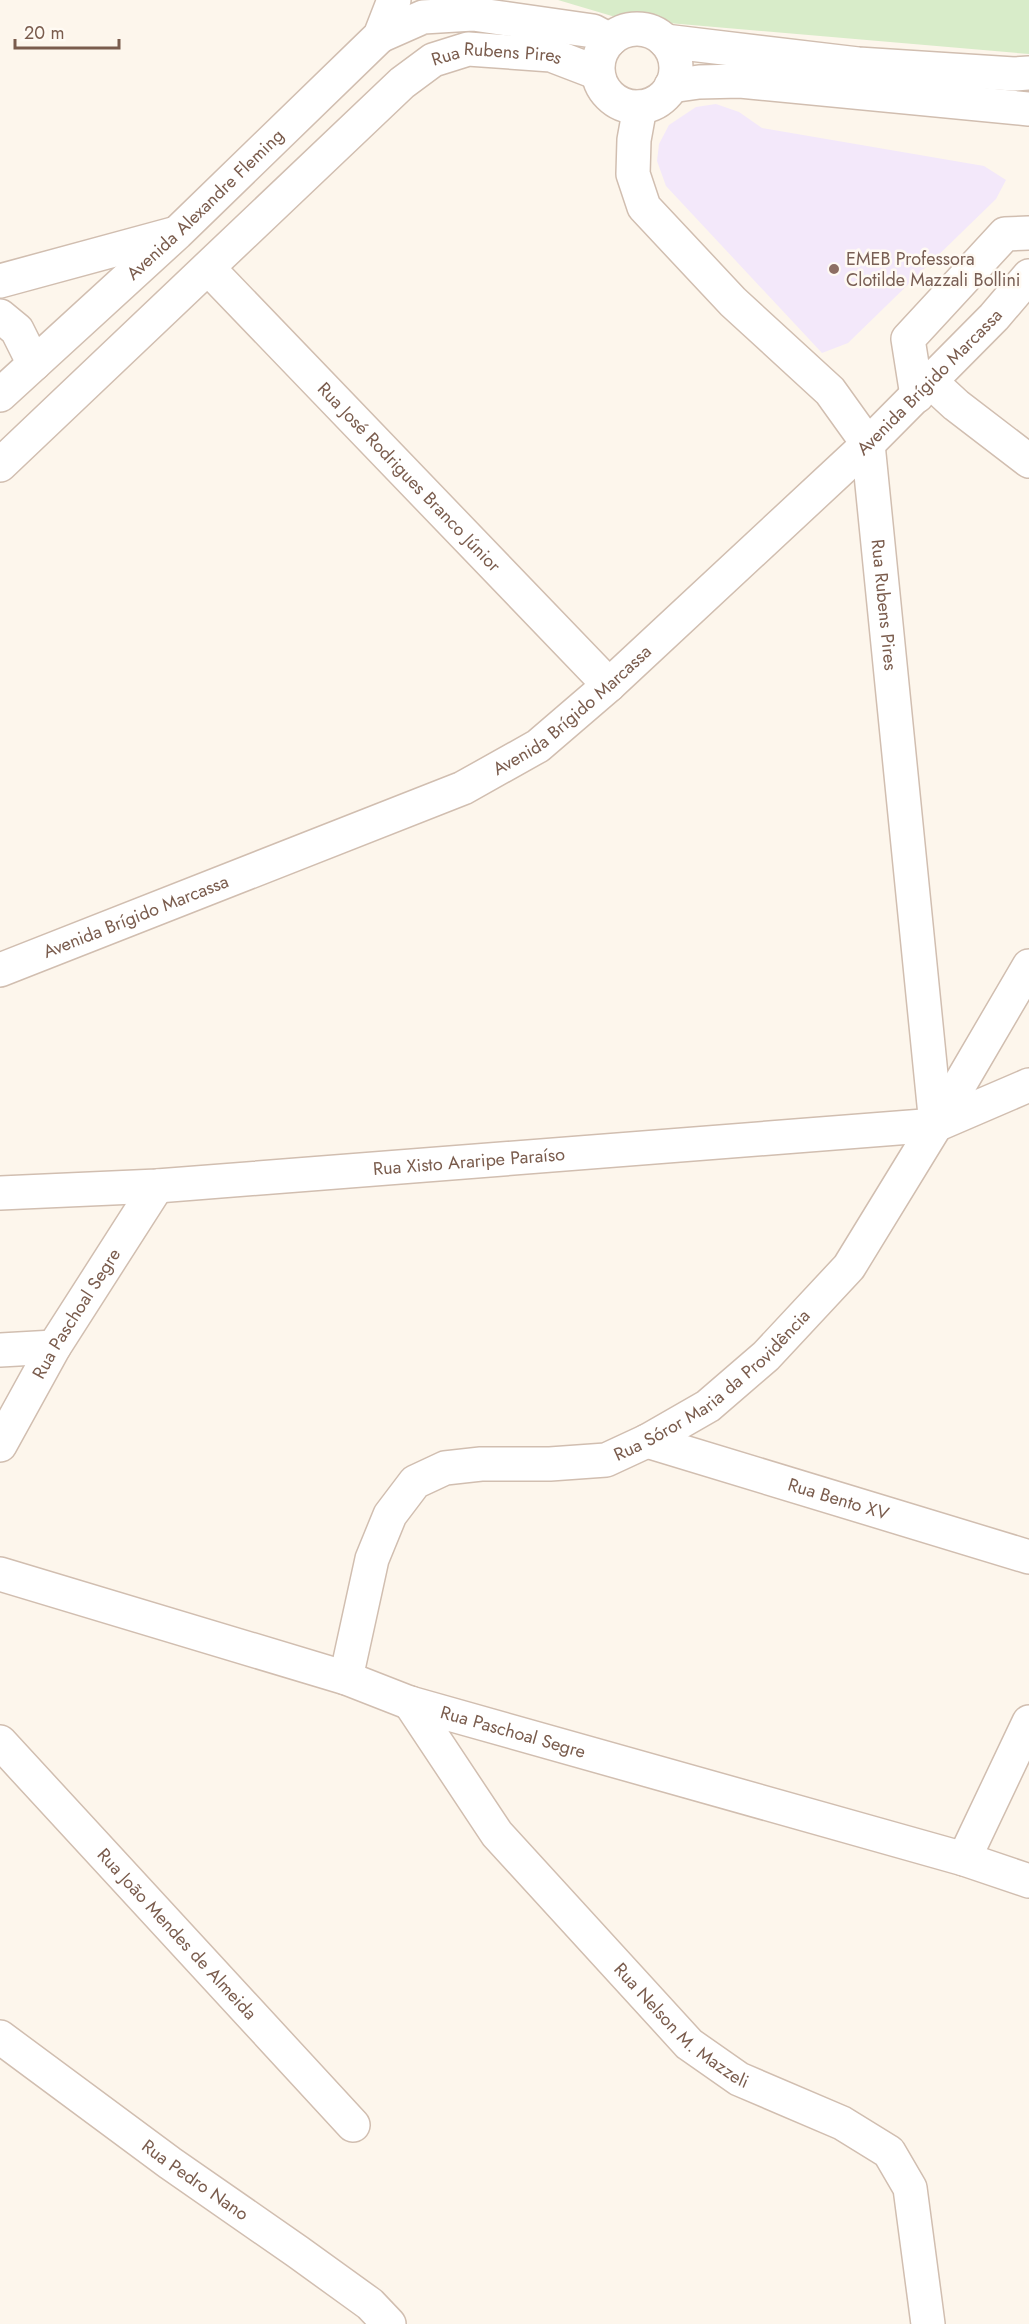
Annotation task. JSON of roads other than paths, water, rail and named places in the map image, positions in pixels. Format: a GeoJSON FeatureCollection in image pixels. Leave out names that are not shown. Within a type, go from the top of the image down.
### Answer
{"type":"FeatureCollection","features":[{"type":"Feature","properties":{"kind":"street","name":"Avenida Alexandre Fleming"},"geometry":{"type":"LineString","coordinates":[[0,395],[177,233],[380,36],[394,0]]}},
{"type":"Feature","properties":{"kind":"street"},"geometry":{"type":"LineString","coordinates":[[380,36],[423,17],[470,7],[593,31],[609,40]]}},
{"type":"Feature","properties":{"kind":"street"},"geometry":{"type":"LineString","coordinates":[[643,29],[655,33],[665,41],[672,51],[675,75],[671,86],[661,98],[651,105],[640,107],[628,106],[608,95],[598,73],[603,50],[609,40],[625,32],[643,29]]}},
{"type":"Feature","properties":{"kind":"street"},"geometry":{"type":"LineString","coordinates":[[665,41],[858,64],[1014,75],[1029,73]]}},
{"type":"Feature","properties":{"kind":"street","name":"Rua Rubens Pires"},"geometry":{"type":"LineString","coordinates":[[208,268],[402,83],[433,60],[468,49],[551,56],[598,73]]}},
{"type":"Feature","properties":{"kind":"street"},"geometry":{"type":"LineString","coordinates":[[671,86],[699,82],[740,81],[976,104],[1022,113]]}},
{"type":"Feature","properties":{"kind":"street","name":"Rua Rubens Pires"},"geometry":{"type":"LineString","coordinates":[[640,107],[634,140],[633,174],[645,207],[733,302],[830,391],[868,444],[936,1125]]}},
{"type":"Feature","properties":{"kind":"street"},"geometry":{"type":"LineString","coordinates":[[0,281],[177,233]]}},
{"type":"Feature","properties":{"kind":"street"},"geometry":{"type":"LineString","coordinates":[[1029,233],[1005,234],[908,339],[924,389],[956,405],[1029,460]]}},
{"type":"Feature","properties":{"kind":"street"},"geometry":{"type":"LineString","coordinates":[[0,465],[208,268]]}},
{"type":"Feature","properties":{"kind":"street","name":"Rua José Rodrigues Branco Júnior"},"geometry":{"type":"LineString","coordinates":[[208,268],[609,685]]}},
{"type":"Feature","properties":{"kind":"street","name":"Avenida Brígido Marcassa"},"geometry":{"type":"LineString","coordinates":[[0,970],[463,788],[538,746],[609,685],[868,444],[994,317],[1029,276]]}},
{"type":"Feature","properties":{"kind":"street"},"geometry":{"type":"LineString","coordinates":[[0,316],[17,330],[33,364]]}},
{"type":"Feature","properties":{"kind":"street","name":"Rua Sóror Maria da Providência"},"geometry":{"type":"LineString","coordinates":[[346,1677],[372,1558],[390,1515],[416,1482],[445,1468],[481,1464],[550,1464],[606,1460],[647,1441],[708,1406],[766,1356],[849,1267],[1029,966]]}},
{"type":"Feature","properties":{"kind":"street","name":"Rua Xisto Araripe Paraíso"},"geometry":{"type":"LineString","coordinates":[[0,1193],[158,1186],[936,1125],[1029,1085]]}},
{"type":"Feature","properties":{"kind":"street","name":"Rua Paschoal Segre"},"geometry":{"type":"LineString","coordinates":[[0,1445],[54,1347],[158,1186]]}},
{"type":"Feature","properties":{"kind":"street"},"geometry":{"type":"LineString","coordinates":[[0,1350],[54,1347]]}},
{"type":"Feature","properties":{"kind":"street","name":"Rua Bento XV"},"geometry":{"type":"LineString","coordinates":[[647,1441],[1029,1557]]}},
{"type":"Feature","properties":{"kind":"street","name":"Rua Paschoal Segre"},"geometry":{"type":"LineString","coordinates":[[0,1574],[346,1677],[410,1703],[964,1859],[1029,1881]]}},
{"type":"Feature","properties":{"kind":"street","name":"Rua Nelson M. Mazzeli"},"geometry":{"type":"LineString","coordinates":[[410,1703],[497,1834],[689,2044],[739,2079],[842,2123],[889,2152],[910,2188],[928,2324]]}},
{"type":"Feature","properties":{"kind":"street"},"geometry":{"type":"LineString","coordinates":[[964,1859],[1029,1722]]}},
{"type":"Feature","properties":{"kind":"street","name":"Rua João Mendes de Almeida"},"geometry":{"type":"LineString","coordinates":[[0,1742],[353,2125]]}},
{"type":"Feature","properties":{"kind":"street","name":"Rua Pedro Nano"},"geometry":{"type":"LineString","coordinates":[[0,2037],[170,2163],[370,2304],[389,2324]]}},
{"type":"Feature","properties":{"kind":"place","name":"EMEB Professora Clotilde Mazzali Bollini"},"geometry":{"type":"Point","coordinates":[834,269]}}]}
